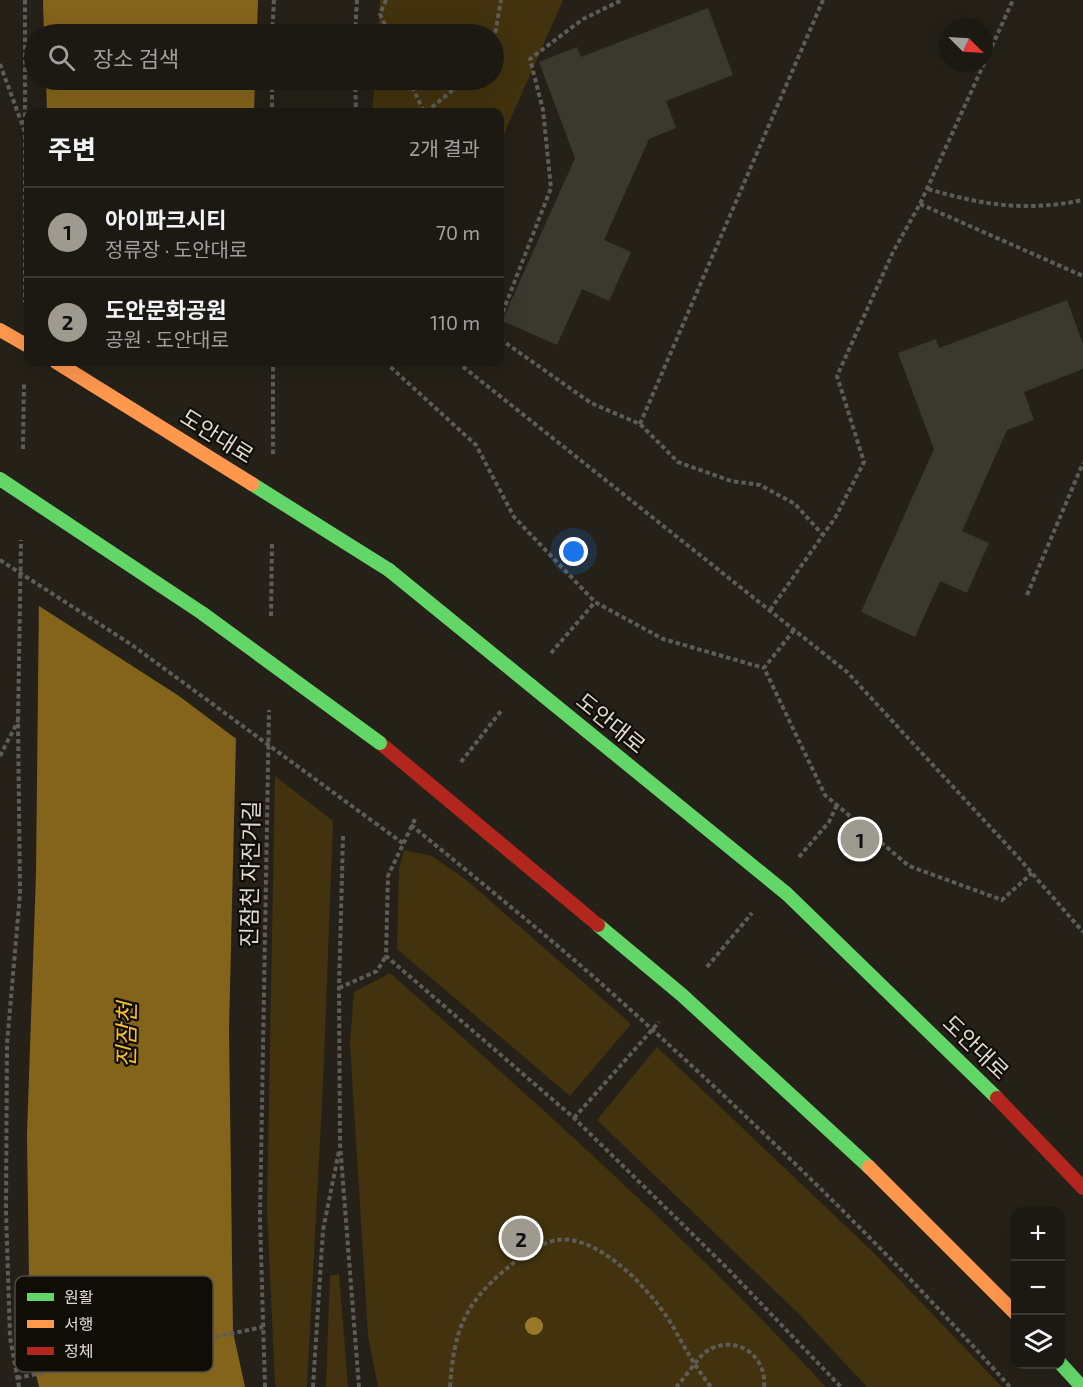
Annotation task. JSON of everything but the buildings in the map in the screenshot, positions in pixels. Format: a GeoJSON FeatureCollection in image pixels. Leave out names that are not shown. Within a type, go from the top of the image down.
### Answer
{"type":"FeatureCollection","features":[{"type":"Feature","properties":{"kind":"main road"},"geometry":{"type":"LineString","coordinates":[[0,330],[24,344]]}},
{"type":"Feature","properties":{"kind":"main road","name":"도안대로"},"geometry":{"type":"LineString","coordinates":[[62,366],[389,570],[776,885],[981,1081],[1083,1188]]}},
{"type":"Feature","properties":{"kind":"main road"},"geometry":{"type":"LineString","coordinates":[[0,479],[202,613],[380,743],[439,790],[682,995],[835,1133],[1011,1309]]}},
{"type":"Feature","properties":{"kind":"main road"},"geometry":{"type":"LineString","coordinates":[[1065,1368],[1082,1387]]}},
{"type":"Feature","properties":{"kind":"path"},"geometry":{"type":"LineString","coordinates":[[25,0],[25,24]]}},
{"type":"Feature","properties":{"kind":"path"},"geometry":{"type":"LineString","coordinates":[[273,24],[274,0]]}},
{"type":"Feature","properties":{"kind":"path"},"geometry":{"type":"LineString","coordinates":[[356,24],[357,0]]}},
{"type":"Feature","properties":{"kind":"path"},"geometry":{"type":"LineString","coordinates":[[384,24],[380,14],[386,0]]}},
{"type":"Feature","properties":{"kind":"path"},"geometry":{"type":"LineString","coordinates":[[497,24],[501,0]]}},
{"type":"Feature","properties":{"kind":"path"},"geometry":{"type":"LineString","coordinates":[[504,309],[551,188],[543,110],[530,59],[583,19],[622,0]]}},
{"type":"Feature","properties":{"kind":"path"},"geometry":{"type":"LineString","coordinates":[[640,424],[824,0]]}},
{"type":"Feature","properties":{"kind":"path"},"geometry":{"type":"LineString","coordinates":[[770,610],[835,518],[864,462],[837,376],[893,252],[927,189],[1012,0]]}},
{"type":"Feature","properties":{"kind":"path"},"geometry":{"type":"LineString","coordinates":[[0,64],[24,131]]}},
{"type":"Feature","properties":{"kind":"path"},"geometry":{"type":"LineString","coordinates":[[26,90],[27,108]]}},
{"type":"Feature","properties":{"kind":"path"},"geometry":{"type":"LineString","coordinates":[[272,90],[272,108]]}},
{"type":"Feature","properties":{"kind":"path"},"geometry":{"type":"LineString","coordinates":[[355,90],[356,108]]}},
{"type":"Feature","properties":{"kind":"path"},"geometry":{"type":"LineString","coordinates":[[414,90],[423,108]]}},
{"type":"Feature","properties":{"kind":"path"},"geometry":{"type":"LineString","coordinates":[[430,108],[452,90]]}},
{"type":"Feature","properties":{"kind":"path"},"geometry":{"type":"LineString","coordinates":[[927,189],[970,201],[1015,208],[1083,200]]}},
{"type":"Feature","properties":{"kind":"path"},"geometry":{"type":"LineString","coordinates":[[920,204],[1083,276]]}},
{"type":"Feature","properties":{"kind":"path"},"geometry":{"type":"LineString","coordinates":[[504,342],[591,403],[640,424],[678,462],[731,481],[760,484],[795,504],[823,535]]}},
{"type":"Feature","properties":{"kind":"path"},"geometry":{"type":"LineString","coordinates":[[273,366],[273,461]]}},
{"type":"Feature","properties":{"kind":"path"},"geometry":{"type":"LineString","coordinates":[[389,366],[476,445],[514,517],[595,602],[663,639],[764,668],[825,795],[909,866],[1002,900],[1032,873]]}},
{"type":"Feature","properties":{"kind":"path"},"geometry":{"type":"LineString","coordinates":[[463,366],[847,672],[1032,873],[1083,932]]}},
{"type":"Feature","properties":{"kind":"path"},"geometry":{"type":"LineString","coordinates":[[23,460],[24,377]]}},
{"type":"Feature","properties":{"kind":"path"},"geometry":{"type":"LineString","coordinates":[[1027,595],[1083,463]]}},
{"type":"Feature","properties":{"kind":"path"},"geometry":{"type":"LineString","coordinates":[[15,1366],[10,1337],[6,1199],[7,1044],[20,894],[18,721],[22,531]]}},
{"type":"Feature","properties":{"kind":"path"},"geometry":{"type":"LineString","coordinates":[[270,628],[272,533]]}},
{"type":"Feature","properties":{"kind":"path"},"geometry":{"type":"LineString","coordinates":[[0,560],[132,645],[404,844]]}},
{"type":"Feature","properties":{"kind":"path"},"geometry":{"type":"LineString","coordinates":[[339,988],[377,971],[386,956],[388,876],[411,825],[525,681],[572,632],[595,602]]}},
{"type":"Feature","properties":{"kind":"path"},"geometry":{"type":"LineString","coordinates":[[764,668],[794,630]]}},
{"type":"Feature","properties":{"kind":"path","name":"진잠천 자전거길"},"geometry":{"type":"LineString","coordinates":[[265,1387],[260,1218],[269,699]]}},
{"type":"Feature","properties":{"kind":"path"},"geometry":{"type":"LineString","coordinates":[[0,756],[18,721]]}},
{"type":"Feature","properties":{"kind":"path"},"geometry":{"type":"LineString","coordinates":[[574,1118],[822,831],[837,805]]}},
{"type":"Feature","properties":{"kind":"path"},"geometry":{"type":"LineString","coordinates":[[411,825],[612,994],[749,1118],[889,1254],[1011,1387]]}},
{"type":"Feature","properties":{"kind":"path"},"geometry":{"type":"LineString","coordinates":[[343,836],[339,988],[340,1144],[359,1387]]}},
{"type":"Feature","properties":{"kind":"path"},"geometry":{"type":"LineString","coordinates":[[386,956],[574,1118],[724,1265],[842,1387]]}},
{"type":"Feature","properties":{"kind":"path"},"geometry":{"type":"LineString","coordinates":[[313,1387],[323,1230],[340,1144]]}},
{"type":"Feature","properties":{"kind":"path"},"geometry":{"type":"LineString","coordinates":[[450,1387],[456,1339],[472,1302],[518,1259],[544,1243],[569,1239],[606,1253],[640,1286],[674,1328],[695,1367],[711,1387]]}},
{"type":"Feature","properties":{"kind":"path"},"geometry":{"type":"LineString","coordinates":[[213,1337],[263,1327]]}},
{"type":"Feature","properties":{"kind":"path"},"geometry":{"type":"LineString","coordinates":[[676,1387],[706,1352],[723,1345],[738,1346],[753,1353],[762,1365],[764,1387]]}},
{"type":"Feature","properties":{"kind":"path"},"geometry":{"type":"LineString","coordinates":[[16,1372],[19,1387]]}},
{"type":"Feature","properties":{"kind":"path"},"geometry":{"type":"LineString","coordinates":[[17,1378],[46,1372]]}},
{"type":"Feature","properties":{"kind":"shaded area"},"geometry":{"type":"Polygon","coordinates":[[[380,0],[563,0],[504,134],[504,108],[372,108],[374,90],[504,90],[504,24],[379,24],[380,0]]]}},
{"type":"Feature","properties":{"kind":"shaded area"},"geometry":{"type":"Polygon","coordinates":[[[275,776],[333,821],[323,1084],[307,1387],[276,1387],[275,1383],[267,1210],[275,776]]]}},
{"type":"Feature","properties":{"kind":"shaded area"},"geometry":{"type":"Polygon","coordinates":[[[404,850],[432,856],[465,879],[631,1024],[570,1096],[397,949],[399,868],[404,850]]]}},
{"type":"Feature","properties":{"kind":"shaded area"},"geometry":{"type":"Polygon","coordinates":[[[390,973],[668,1226],[826,1387],[378,1387],[368,1335],[350,1043],[354,992],[390,973]]]}},
{"type":"Feature","properties":{"kind":"shaded area"},"geometry":{"type":"Polygon","coordinates":[[[657,1047],[874,1253],[1002,1387],[867,1387],[798,1313],[597,1120],[657,1047]]]}},
{"type":"Feature","properties":{"kind":"shaded area"},"geometry":{"type":"Polygon","coordinates":[[[339,1274],[348,1387],[326,1387],[330,1276],[339,1274]]]}},
{"type":"Feature","properties":{"kind":"water"},"geometry":{"type":"Polygon","coordinates":[[[43,0],[258,0],[257,24],[44,24],[43,0]]]}},
{"type":"Feature","properties":{"kind":"water"},"geometry":{"type":"Polygon","coordinates":[[[46,90],[255,90],[254,108],[47,108],[46,90]]]}},
{"type":"Feature","properties":{"kind":"water","name":"진잠천"},"geometry":{"type":"Polygon","coordinates":[[[241,366],[245,366],[229,1030],[233,1332],[245,1387],[39,1387],[35,1372],[213,1372],[213,1276],[29,1276],[27,1135],[36,874],[39,595],[241,366]]]}},
{"type":"Feature","properties":{"kind":"pier"},"geometry":{"type":"Polygon","coordinates":[[[43,366],[248,366],[239,741],[179,696],[36,604],[43,366]]]}},
{"type":"Feature","properties":{"kind":"traffic: fast"},"geometry":{"type":"LineString","coordinates":[[0,479],[202,613],[380,743]]}},
{"type":"Feature","properties":{"kind":"traffic: fast"},"geometry":{"type":"LineString","coordinates":[[252,484],[389,570]]}},
{"type":"Feature","properties":{"kind":"traffic: fast"},"geometry":{"type":"LineString","coordinates":[[389,570],[787,894],[997,1098]]}},
{"type":"Feature","properties":{"kind":"traffic: fast"},"geometry":{"type":"LineString","coordinates":[[598,925],[682,995],[869,1167]]}},
{"type":"Feature","properties":{"kind":"traffic: fast"},"geometry":{"type":"LineString","coordinates":[[1065,1368],[1082,1387]]}},
{"type":"Feature","properties":{"kind":"traffic: slow"},"geometry":{"type":"LineString","coordinates":[[0,330],[24,344]]}},
{"type":"Feature","properties":{"kind":"traffic: slow"},"geometry":{"type":"LineString","coordinates":[[62,366],[252,484]]}},
{"type":"Feature","properties":{"kind":"traffic: slow"},"geometry":{"type":"LineString","coordinates":[[869,1167],[1011,1309]]}},
{"type":"Feature","properties":{"kind":"traffic: jam"},"geometry":{"type":"LineString","coordinates":[[380,743],[598,925]]}},
{"type":"Feature","properties":{"kind":"traffic: jam"},"geometry":{"type":"LineString","coordinates":[[997,1098],[1083,1188]]}},
{"type":"Feature","properties":{"kind":"place","name":"아이파크시티"},"geometry":{"type":"Point","coordinates":[860,839]}},
{"type":"Feature","properties":{"kind":"place","name":"도안문화공원"},"geometry":{"type":"Point","coordinates":[521,1238]}}]}
